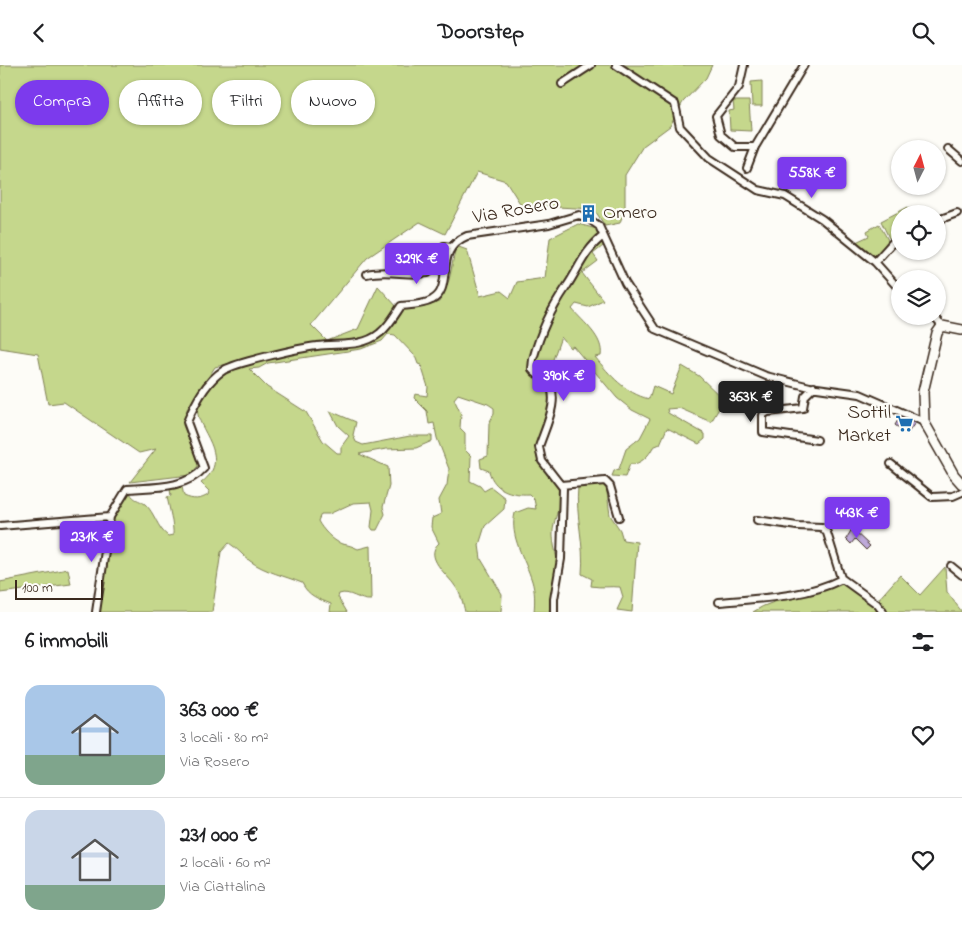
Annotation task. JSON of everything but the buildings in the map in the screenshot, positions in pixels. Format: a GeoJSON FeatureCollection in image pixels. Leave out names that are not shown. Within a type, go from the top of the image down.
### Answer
{"type":"FeatureCollection","features":[{"type":"Feature","properties":{"kind":"street"},"geometry":{"type":"LineString","coordinates":[[562,84],[592,65]]}},
{"type":"Feature","properties":{"kind":"street"},"geometry":{"type":"LineString","coordinates":[[616,65],[675,104],[680,127],[698,149],[744,174],[758,190],[796,201],[845,236],[875,262],[891,280]]}},
{"type":"Feature","properties":{"kind":"street"},"geometry":{"type":"LineString","coordinates":[[744,65],[739,87],[716,116],[721,135],[735,147],[755,147]]}},
{"type":"Feature","properties":{"kind":"street"},"geometry":{"type":"LineString","coordinates":[[744,174],[755,147],[804,65]]}},
{"type":"Feature","properties":{"kind":"street"},"geometry":{"type":"LineString","coordinates":[[948,149],[962,161]]}},
{"type":"Feature","properties":{"kind":"street"},"geometry":{"type":"LineString","coordinates":[[946,218],[957,213]]}},
{"type":"Feature","properties":{"kind":"street","name":"Via Rosero"},"geometry":{"type":"LineString","coordinates":[[110,517],[127,489],[181,483],[195,478],[204,468],[187,422],[196,401],[213,379],[225,369],[318,346],[342,345],[365,341],[379,334],[401,306],[423,304],[434,300],[442,289],[451,247],[455,241],[467,236],[550,224],[579,215],[599,225],[625,283],[655,329],[766,376],[814,387],[860,394],[924,422]]}},
{"type":"Feature","properties":{"kind":"street"},"geometry":{"type":"LineString","coordinates":[[554,612],[554,599],[561,559],[562,485],[539,454],[539,447],[554,400],[553,391],[548,382],[532,369],[533,359],[556,299],[567,286],[582,257],[603,236]]}},
{"type":"Feature","properties":{"kind":"street"},"geometry":{"type":"LineString","coordinates":[[875,262],[891,244]]}},
{"type":"Feature","properties":{"kind":"street"},"geometry":{"type":"LineString","coordinates":[[367,274],[381,270],[411,275],[428,273],[444,246],[451,247]]}},
{"type":"Feature","properties":{"kind":"street"},"geometry":{"type":"LineString","coordinates":[[962,330],[942,326],[937,333],[923,392],[924,422],[954,475],[962,484]]}},
{"type":"Feature","properties":{"kind":"street"},"geometry":{"type":"LineString","coordinates":[[814,387],[806,396],[803,408],[768,412],[763,415],[762,424],[764,432],[817,440]]}},
{"type":"Feature","properties":{"kind":"street"},"geometry":{"type":"LineString","coordinates":[[891,464],[932,497],[953,496],[962,492]]}},
{"type":"Feature","properties":{"kind":"street"},"geometry":{"type":"LineString","coordinates":[[562,485],[605,481],[610,486],[619,517]]}},
{"type":"Feature","properties":{"kind":"street"},"geometry":{"type":"LineString","coordinates":[[0,526],[110,517],[96,612]]}},
{"type":"Feature","properties":{"kind":"street"},"geometry":{"type":"LineString","coordinates":[[757,520],[797,526],[822,527],[827,533],[833,557],[842,579],[877,604],[883,612]]}},
{"type":"Feature","properties":{"kind":"street"},"geometry":{"type":"LineString","coordinates":[[950,566],[962,575]]}},
{"type":"Feature","properties":{"kind":"street"},"geometry":{"type":"LineString","coordinates":[[719,602],[794,595],[827,587],[842,579]]}},
{"type":"Feature","properties":{"kind":"green space"},"geometry":{"type":"Polygon","coordinates":[[[0,65],[712,65],[706,78],[683,102],[670,126],[643,146],[625,175],[625,207],[620,223],[605,226],[594,209],[521,205],[506,181],[477,172],[445,234],[420,222],[367,258],[311,325],[327,341],[358,329],[378,286],[398,308],[378,332],[365,340],[261,356],[215,367],[187,409],[183,425],[199,465],[190,475],[130,482],[156,449],[139,453],[64,402],[48,404],[38,354],[0,348],[0,65]]]}},
{"type":"Feature","properties":{"kind":"green space"},"geometry":{"type":"Polygon","coordinates":[[[762,81],[762,106],[752,106],[751,82],[762,81]]]}},
{"type":"Feature","properties":{"kind":"green space"},"geometry":{"type":"Polygon","coordinates":[[[733,101],[749,101],[751,131],[730,130],[729,111],[734,110],[733,101]]]}},
{"type":"Feature","properties":{"kind":"green space"},"geometry":{"type":"Polygon","coordinates":[[[891,216],[891,237],[889,238],[881,221],[891,216]]]}},
{"type":"Feature","properties":{"kind":"green space"},"geometry":{"type":"Polygon","coordinates":[[[578,224],[597,229],[603,246],[593,254],[598,261],[582,273],[603,300],[588,307],[576,304],[572,309],[592,331],[599,343],[601,356],[595,357],[625,388],[649,399],[653,386],[671,394],[682,366],[699,376],[724,400],[711,422],[679,408],[667,409],[668,413],[705,434],[705,439],[699,444],[667,428],[660,444],[653,447],[647,457],[641,461],[630,464],[625,477],[612,476],[614,471],[619,469],[626,449],[640,438],[650,419],[632,410],[617,398],[573,346],[570,348],[561,337],[551,365],[547,369],[534,370],[542,338],[567,283],[560,291],[553,300],[541,324],[533,349],[530,371],[548,386],[551,393],[549,409],[537,445],[537,457],[561,489],[561,498],[553,530],[558,574],[554,577],[549,612],[534,612],[533,585],[514,531],[515,513],[528,508],[536,509],[534,499],[529,494],[504,490],[495,483],[489,471],[481,468],[480,459],[488,456],[489,423],[494,414],[494,408],[488,404],[458,394],[454,399],[461,414],[460,428],[465,433],[465,450],[471,456],[470,481],[480,486],[484,491],[491,487],[505,498],[504,509],[485,526],[479,545],[481,559],[502,594],[501,612],[465,612],[459,592],[438,566],[434,554],[435,548],[439,543],[431,527],[432,518],[441,514],[439,500],[447,485],[449,469],[437,438],[434,423],[429,424],[427,411],[414,398],[415,394],[427,396],[428,387],[421,365],[418,364],[415,356],[395,335],[388,334],[382,341],[361,349],[268,363],[259,368],[249,369],[267,387],[306,412],[323,441],[337,453],[341,453],[341,447],[349,436],[338,426],[330,411],[356,422],[353,435],[356,442],[363,445],[410,436],[432,436],[432,441],[416,448],[386,449],[359,454],[388,467],[389,486],[383,507],[385,514],[377,530],[373,530],[371,527],[373,510],[371,502],[353,503],[329,514],[321,514],[318,521],[328,534],[342,544],[358,549],[370,546],[371,600],[362,599],[347,593],[339,594],[338,597],[347,612],[330,612],[331,604],[311,594],[302,583],[256,565],[229,543],[221,552],[212,612],[99,612],[112,522],[127,495],[130,493],[135,499],[145,504],[161,529],[168,536],[173,535],[167,497],[171,496],[170,489],[182,487],[184,496],[193,499],[199,499],[208,495],[209,491],[201,483],[211,473],[214,451],[198,413],[199,405],[204,396],[222,376],[244,366],[285,355],[318,348],[358,346],[377,339],[401,312],[406,309],[424,307],[439,302],[449,280],[456,246],[467,250],[480,296],[501,291],[510,298],[517,282],[545,278],[550,238],[578,224]]]}},
{"type":"Feature","properties":{"kind":"green space"},"geometry":{"type":"Polygon","coordinates":[[[879,224],[888,240],[875,258],[856,242],[869,236],[867,231],[879,224]]]}},
{"type":"Feature","properties":{"kind":"green space"},"geometry":{"type":"Polygon","coordinates":[[[600,482],[606,485],[610,515],[620,530],[623,540],[637,542],[632,612],[617,610],[623,597],[620,587],[591,586],[592,579],[582,574],[583,563],[577,498],[578,487],[600,482]]]}},
{"type":"Feature","properties":{"kind":"green space"},"geometry":{"type":"Polygon","coordinates":[[[945,567],[947,592],[962,612],[886,612],[877,601],[900,575],[920,595],[945,567]]]}},
{"type":"Feature","properties":{"kind":"green space"},"geometry":{"type":"Polygon","coordinates":[[[68,569],[71,584],[0,593],[0,582],[68,569]]]}},
{"type":"Feature","properties":{"kind":"green space"},"geometry":{"type":"Polygon","coordinates":[[[843,581],[873,605],[878,612],[753,612],[773,602],[821,590],[843,581]]]}},
{"type":"Feature","properties":{"kind":"place","name":"Omero"},"geometry":{"type":"Point","coordinates":[589,213]}},
{"type":"Feature","properties":{"kind":"place","name":"Sottil Market"},"geometry":{"type":"Point","coordinates":[905,424]}}]}
